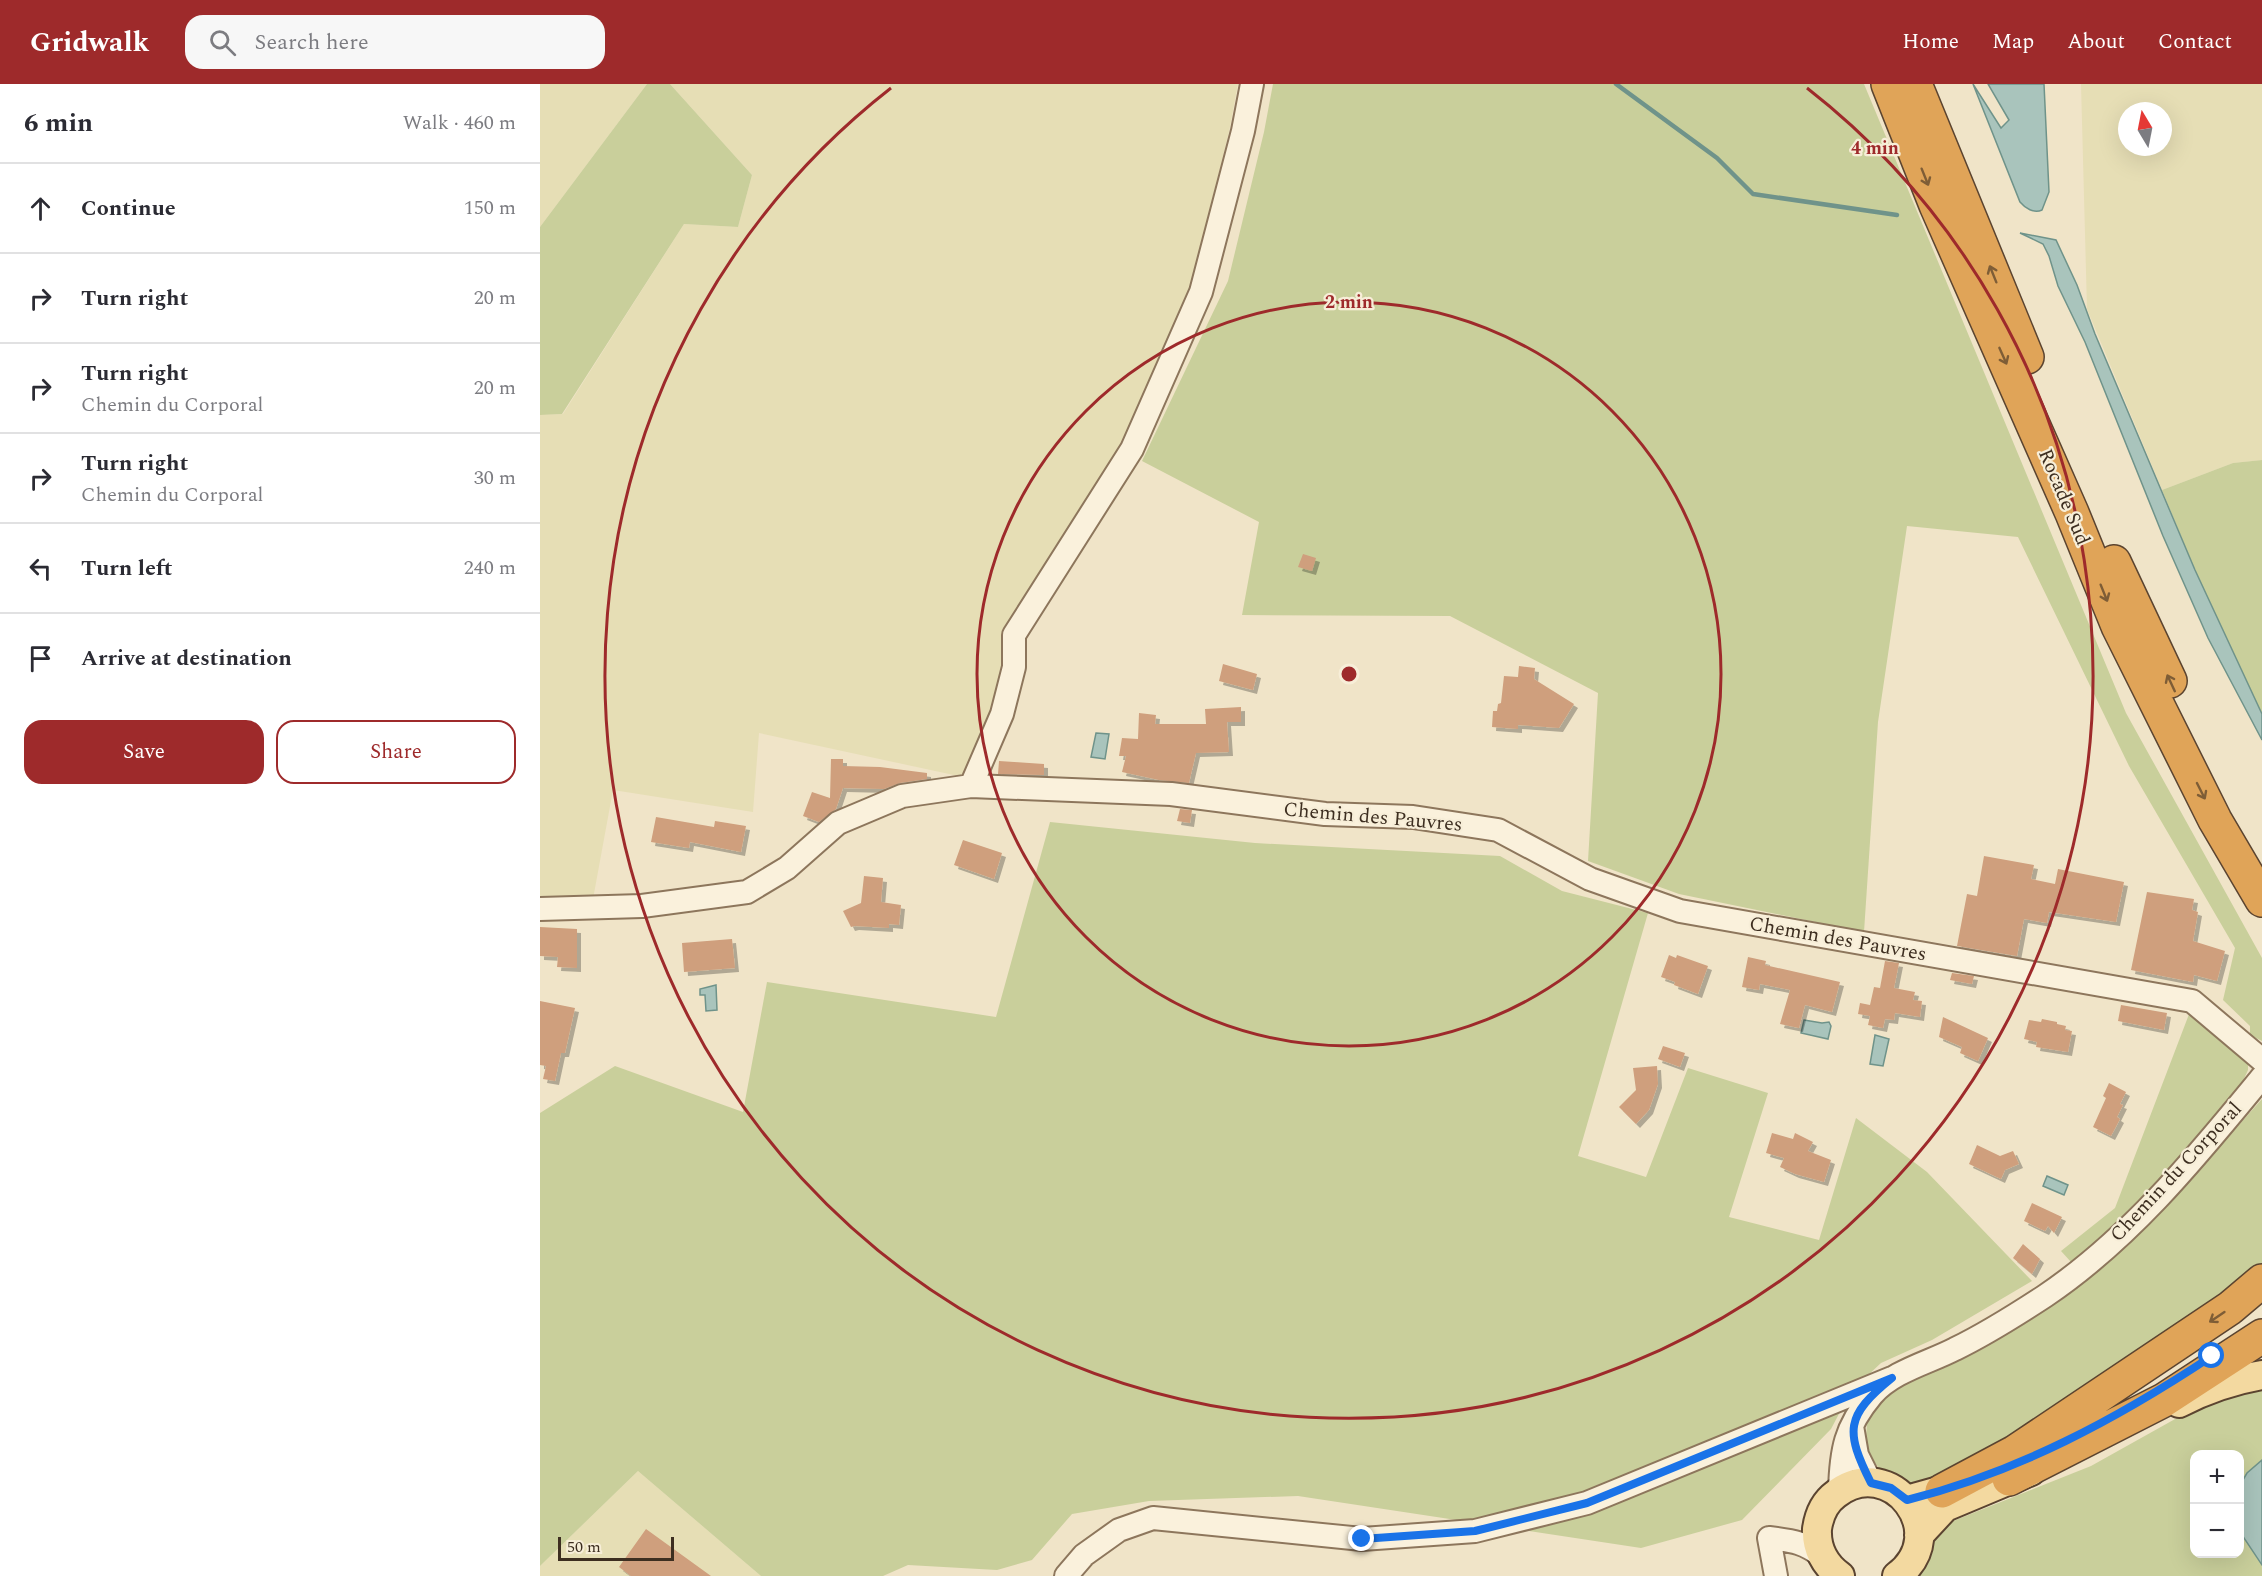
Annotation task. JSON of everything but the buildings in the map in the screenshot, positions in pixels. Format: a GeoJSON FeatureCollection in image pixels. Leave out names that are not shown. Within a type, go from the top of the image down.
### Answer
{"type":"FeatureCollection","features":[{"type":"Feature","properties":{"kind":"highway","name":"Rocade Sud"},"geometry":{"type":"LineString","coordinates":[[1888,84],[1936,204],[2072,513],[2118,626],[2216,820],[2262,900]]}},
{"type":"Feature","properties":{"kind":"highway","name":"Rocade Sud"},"geometry":{"type":"LineString","coordinates":[[1915,84],[2096,523],[2190,724],[2262,858]]}},
{"type":"Feature","properties":{"kind":"highway"},"geometry":{"type":"LineString","coordinates":[[2216,820],[2222,848],[2262,924]]}},
{"type":"Feature","properties":{"kind":"highway"},"geometry":{"type":"LineString","coordinates":[[1942,1491],[2015,1452],[2230,1308],[2262,1281]]}},
{"type":"Feature","properties":{"kind":"highway"},"geometry":{"type":"LineString","coordinates":[[2009,1479],[2164,1400],[2262,1336]]}},
{"type":"Feature","properties":{"kind":"main road"},"geometry":{"type":"LineString","coordinates":[[1907,1500],[1942,1491],[2009,1468],[2093,1429],[2155,1393],[2262,1321]]}},
{"type":"Feature","properties":{"kind":"main road"},"geometry":{"type":"LineString","coordinates":[[1919,1535],[1945,1507],[2104,1442],[2204,1391],[2227,1382],[2262,1375]]}},
{"type":"Feature","properties":{"kind":"main road"},"geometry":{"type":"LineString","coordinates":[[1831,1567],[1817,1541],[1820,1516],[1828,1502],[1840,1491],[1854,1484],[1871,1483],[1891,1488],[1907,1500],[1917,1516],[1919,1535],[1916,1553],[1898,1576]]}},
{"type":"Feature","properties":{"kind":"street"},"geometry":{"type":"LineString","coordinates":[[971,786],[1002,714],[1014,667],[1014,635],[1132,449],[1201,292],[1243,131],[1252,84]]}},
{"type":"Feature","properties":{"kind":"street","name":"Chemin des Pauvres"},"geometry":{"type":"LineString","coordinates":[[540,909],[642,906],[747,892],[787,868],[838,823],[902,796],[971,786],[1172,794],[1325,814],[1413,817],[1498,830],[1590,879],[1680,911],[2192,1001],[2262,1060]]}},
{"type":"Feature","properties":{"kind":"street","name":"Chemin du Corporal"},"geometry":{"type":"LineString","coordinates":[[1840,1491],[1841,1456],[1852,1426],[1874,1393],[1892,1378],[1973,1340],[2010,1319],[2073,1276],[2139,1218],[2192,1161],[2262,1077]]}},
{"type":"Feature","properties":{"kind":"street"},"geometry":{"type":"LineString","coordinates":[[1071,1573],[1084,1555],[1119,1530],[1153,1518],[1362,1539],[1475,1531],[1587,1503],[1892,1378]]}},
{"type":"Feature","properties":{"kind":"street"},"geometry":{"type":"LineString","coordinates":[[1852,1426],[1857,1455],[1871,1483]]}},
{"type":"Feature","properties":{"kind":"street"},"geometry":{"type":"LineString","coordinates":[[1769,1538],[1793,1532],[1820,1516]]}},
{"type":"Feature","properties":{"kind":"street"},"geometry":{"type":"LineString","coordinates":[[1769,1538],[1796,1541],[1810,1546],[1831,1567]]}},
{"type":"Feature","properties":{"kind":"street"},"geometry":{"type":"LineString","coordinates":[[1769,1538],[1776,1576]]}},
{"type":"Feature","properties":{"kind":"shaded area"},"geometry":{"type":"Polygon","coordinates":[[[540,84],[647,84],[540,227],[540,84]]]}},
{"type":"Feature","properties":{"kind":"shaded area"},"geometry":{"type":"Polygon","coordinates":[[[670,84],[1238,84],[1229,132],[1191,284],[1124,440],[1004,629],[1006,667],[993,725],[963,777],[759,733],[753,812],[613,790],[593,899],[540,900],[540,415],[563,414],[684,224],[738,227],[752,175],[670,84]]]}},
{"type":"Feature","properties":{"kind":"shaded area"},"geometry":{"type":"Polygon","coordinates":[[[2081,84],[2262,84],[2262,460],[2233,463],[2162,490],[2087,309],[2081,84]]]}},
{"type":"Feature","properties":{"kind":"shaded area"},"geometry":{"type":"Polygon","coordinates":[[[638,1471],[761,1576],[540,1576],[540,1566],[638,1471]]]}},
{"type":"Feature","properties":{"kind":"green space"},"geometry":{"type":"Polygon","coordinates":[[[647,84],[670,84],[752,175],[738,227],[684,224],[562,414],[540,415],[540,227],[647,84]]]}},
{"type":"Feature","properties":{"kind":"green space"},"geometry":{"type":"Polygon","coordinates":[[[1273,84],[1864,84],[2126,713],[2262,958],[2262,1041],[2250,1035],[2250,1026],[2223,1000],[2235,948],[2129,766],[2018,537],[1907,526],[1878,722],[1864,932],[1679,894],[1588,861],[1598,693],[1450,616],[1242,615],[1259,522],[1142,461],[1228,281],[1264,132],[1273,84]]]}},
{"type":"Feature","properties":{"kind":"green space"},"geometry":{"type":"Polygon","coordinates":[[[2262,460],[2262,714],[2195,570],[2162,490],[2233,463],[2262,460]]]}},
{"type":"Feature","properties":{"kind":"green space"},"geometry":{"type":"Polygon","coordinates":[[[1050,822],[1255,843],[1500,856],[1562,891],[1648,913],[1578,1156],[1646,1177],[1688,1068],[1768,1093],[1729,1217],[1819,1240],[1856,1118],[1927,1172],[2032,1281],[1932,1340],[1881,1363],[1851,1391],[1831,1429],[1742,1520],[1641,1548],[1298,1496],[1149,1501],[1072,1514],[1032,1560],[997,1570],[908,1565],[883,1576],[761,1576],[638,1471],[540,1566],[540,1113],[615,1066],[743,1112],[767,982],[996,1017],[1050,822]]]}},
{"type":"Feature","properties":{"kind":"green space"},"geometry":{"type":"Polygon","coordinates":[[[2191,1009],[2248,1060],[2248,1070],[2243,1081],[2140,1199],[2071,1262],[2061,1251],[2115,1208],[2191,1009]]]}},
{"type":"Feature","properties":{"kind":"green space"},"geometry":{"type":"Polygon","coordinates":[[[2262,1099],[2262,1264],[2219,1298],[1987,1452],[1928,1484],[1910,1486],[1883,1473],[1871,1458],[1866,1439],[1867,1422],[1876,1406],[1888,1393],[1904,1383],[1982,1349],[2069,1292],[2155,1219],[2262,1099]]]}},
{"type":"Feature","properties":{"kind":"green space"},"geometry":{"type":"Polygon","coordinates":[[[2262,1384],[2262,1460],[2244,1478],[2244,1450],[2190,1450],[2190,1558],[2244,1558],[2244,1538],[2262,1565],[2262,1576],[1916,1576],[1937,1532],[1943,1525],[2091,1466],[2193,1409],[2262,1384]]]}},
{"type":"Feature","properties":{"kind":"water"},"geometry":{"type":"Polygon","coordinates":[[[1973,84],[2001,128],[2009,120],[1988,84],[2044,84],[2049,192],[2042,210],[2030,210],[2020,202],[1973,84]]]}},
{"type":"Feature","properties":{"kind":"water"},"geometry":{"type":"Polygon","coordinates":[[[2020,233],[2056,240],[2077,285],[2095,334],[2195,570],[2262,714],[2262,740],[2208,638],[2163,536],[2085,342],[2058,286],[2049,256],[2043,244],[2020,233]]]}},
{"type":"Feature","properties":{"kind":"water"},"geometry":{"type":"Polygon","coordinates":[[[1096,733],[1109,734],[1105,759],[1091,757],[1096,733]]]}},
{"type":"Feature","properties":{"kind":"water"},"geometry":{"type":"Polygon","coordinates":[[[716,985],[717,1010],[706,1011],[705,995],[700,995],[700,989],[716,985]]]}},
{"type":"Feature","properties":{"kind":"water"},"geometry":{"type":"Polygon","coordinates":[[[1804,1020],[1829,1022],[1831,1026],[1828,1039],[1801,1033],[1804,1020]]]}},
{"type":"Feature","properties":{"kind":"water"},"geometry":{"type":"Polygon","coordinates":[[[1875,1035],[1889,1039],[1883,1066],[1870,1064],[1875,1035]]]}},
{"type":"Feature","properties":{"kind":"water"},"geometry":{"type":"Polygon","coordinates":[[[2047,1176],[2068,1185],[2064,1195],[2043,1186],[2047,1176]]]}},
{"type":"Feature","properties":{"kind":"water"},"geometry":{"type":"Polygon","coordinates":[[[2262,1460],[2262,1565],[2244,1538],[2244,1478],[2262,1460]]]}},
{"type":"Feature","properties":{"kind":"waterway"},"geometry":{"type":"LineString","coordinates":[[1616,84],[1717,158],[1753,194],[1897,215]]}},
{"type":"Feature","properties":{"kind":"route"},"geometry":{"type":"LineString","coordinates":[[1362,1539],[1475,1531],[1587,1503],[1892,1378],[1874,1393],[1862,1409],[1852,1426],[1853,1441],[1857,1455],[1871,1483],[1891,1488],[1907,1500],[1942,1491],[2009,1468],[2093,1429],[2212,1356]]}}]}
